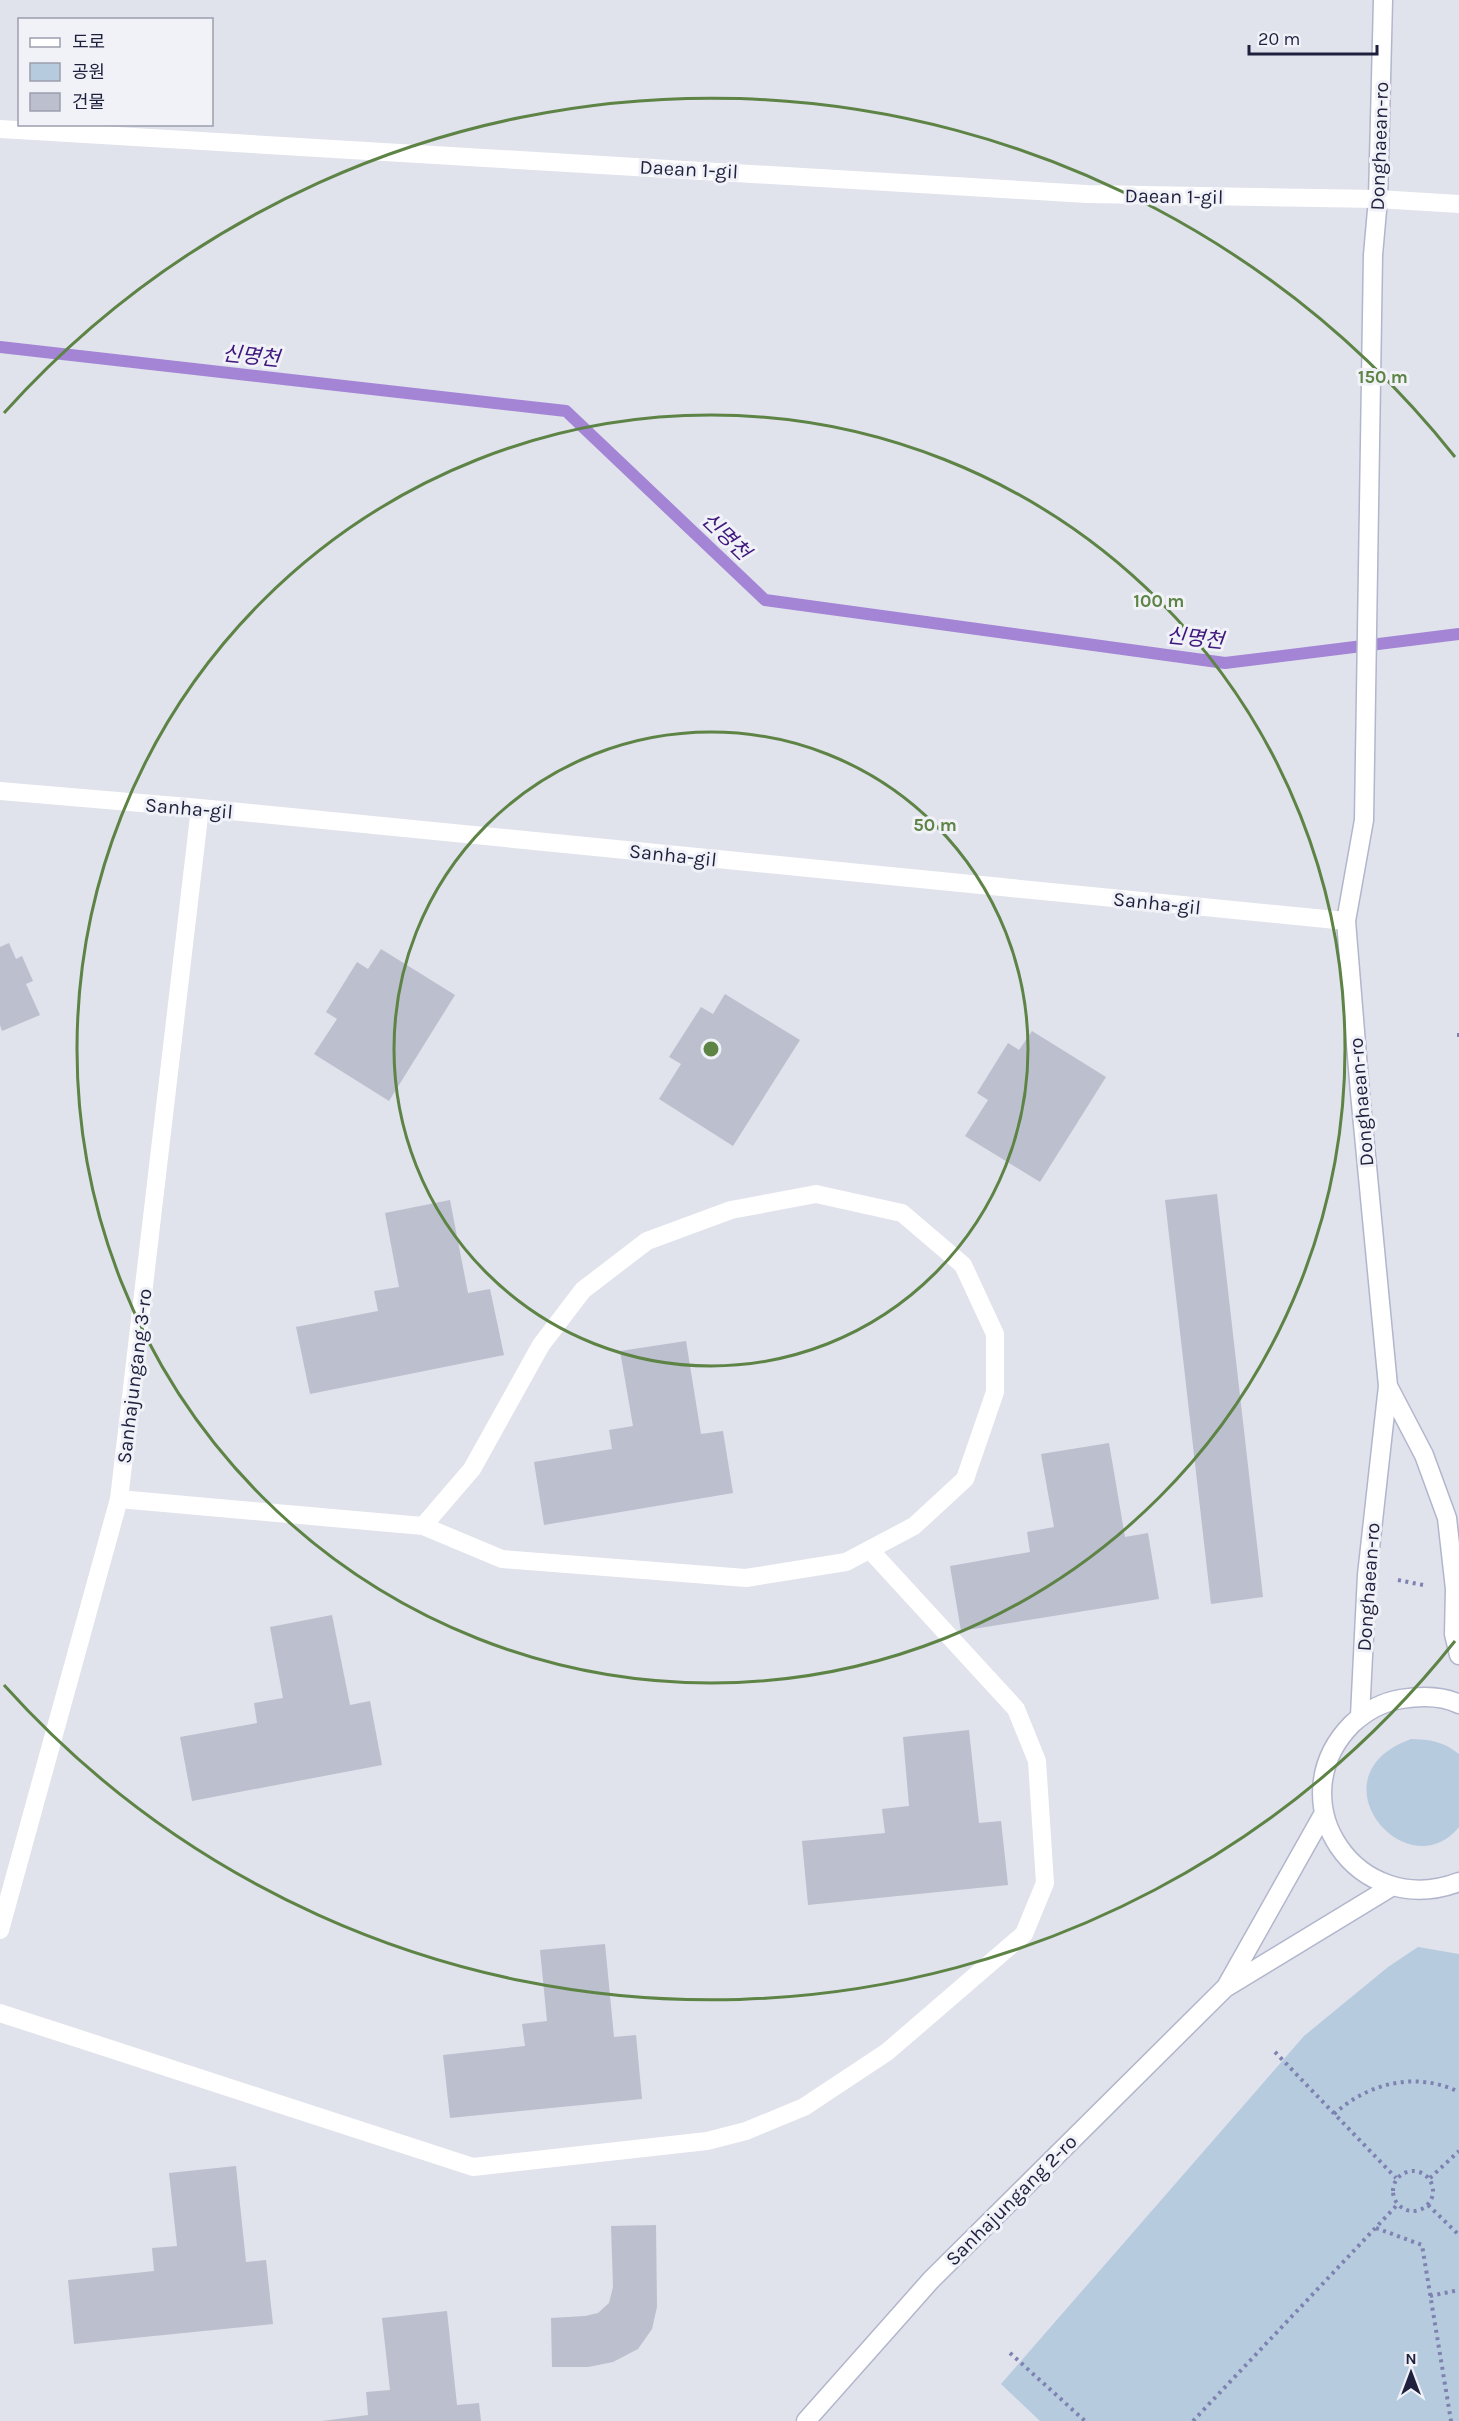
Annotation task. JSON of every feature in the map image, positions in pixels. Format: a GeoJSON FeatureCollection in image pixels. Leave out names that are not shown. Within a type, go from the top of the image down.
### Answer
{"type":"FeatureCollection","features":[{"type":"Feature","properties":{"kind":"street","name":"Donghaean-ro"},"geometry":{"type":"LineString","coordinates":[[1360,1716],[1367,1575],[1388,1386],[1346,921],[1364,820],[1373,255],[1378,199],[1383,0]]}},
{"type":"Feature","properties":{"kind":"street","name":"Daean 1-gil"},"geometry":{"type":"LineString","coordinates":[[0,129],[1087,194],[1378,199],[1459,204]]}},
{"type":"Feature","properties":{"kind":"street","name":"Sanha-gil"},"geometry":{"type":"LineString","coordinates":[[0,791],[200,808],[1346,921]]}},
{"type":"Feature","properties":{"kind":"street","name":"Sanhajungang 3-ro"},"geometry":{"type":"LineString","coordinates":[[0,1930],[119,1499],[200,808]]}},
{"type":"Feature","properties":{"kind":"street"},"geometry":{"type":"LineString","coordinates":[[119,1499],[423,1526],[502,1559],[746,1578],[846,1562],[914,1526],[965,1479],[995,1392],[995,1334],[963,1265],[902,1213],[816,1194],[731,1210],[647,1241],[583,1290],[541,1345],[472,1469],[423,1526]]}},
{"type":"Feature","properties":{"kind":"street","name":"Donghaean-ro"},"geometry":{"type":"LineString","coordinates":[[1388,1386],[1424,1455],[1447,1518],[1455,1589],[1454,1634],[1459,1655]]}},
{"type":"Feature","properties":{"kind":"street"},"geometry":{"type":"LineString","coordinates":[[0,2013],[473,2167],[707,2141],[746,2131],[804,2107],[887,2052],[1024,1934],[1045,1883],[1037,1761],[1016,1709],[870,1550]]}},
{"type":"Feature","properties":{"kind":"street"},"geometry":{"type":"LineString","coordinates":[[1459,1704],[1423,1696],[1390,1701],[1360,1716],[1341,1735],[1329,1759],[1323,1786],[1324,1813],[1333,1837],[1347,1859],[1368,1876],[1391,1887],[1416,1891],[1441,1889],[1459,1882]]}},
{"type":"Feature","properties":{"kind":"street","name":"Sanhajungang 2-ro"},"geometry":{"type":"LineString","coordinates":[[1225,1988],[1324,1813]]}},
{"type":"Feature","properties":{"kind":"street","name":"Sanhajungang 2-ro"},"geometry":{"type":"LineString","coordinates":[[806,2421],[931,2280],[1225,1988],[1391,1887]]}},
{"type":"Feature","properties":{"kind":"street"},"geometry":{"type":"LineString","coordinates":[[1441,1889],[1459,1900]]}},
{"type":"Feature","properties":{"kind":"path"},"geometry":{"type":"LineString","coordinates":[[1397,1580],[1431,1587]]}},
{"type":"Feature","properties":{"kind":"path"},"geometry":{"type":"LineString","coordinates":[[1275,2052],[1396,2178]]}},
{"type":"Feature","properties":{"kind":"path"},"geometry":{"type":"LineString","coordinates":[[1334,2114],[1357,2095],[1376,2087],[1395,2083],[1430,2083],[1459,2092]]}},
{"type":"Feature","properties":{"kind":"path"},"geometry":{"type":"LineString","coordinates":[[1430,2178],[1459,2151]]}},
{"type":"Feature","properties":{"kind":"path"},"geometry":{"type":"LineString","coordinates":[[1413,2170],[1430,2178],[1434,2194],[1428,2205],[1416,2211],[1410,2211],[1398,2204],[1393,2192],[1396,2178],[1413,2170]]}},
{"type":"Feature","properties":{"kind":"path"},"geometry":{"type":"LineString","coordinates":[[1193,2421],[1398,2204]]}},
{"type":"Feature","properties":{"kind":"path"},"geometry":{"type":"LineString","coordinates":[[1428,2205],[1459,2235]]}},
{"type":"Feature","properties":{"kind":"path"},"geometry":{"type":"LineString","coordinates":[[1376,2228],[1422,2245],[1452,2421]]}},
{"type":"Feature","properties":{"kind":"path"},"geometry":{"type":"LineString","coordinates":[[1430,2296],[1459,2290]]}},
{"type":"Feature","properties":{"kind":"path"},"geometry":{"type":"LineString","coordinates":[[1010,2354],[1085,2421]]}},
{"type":"Feature","properties":{"kind":"green space"},"geometry":{"type":"Polygon","coordinates":[[[1411,1739],[1436,1742],[1459,1754],[1459,1827],[1438,1843],[1415,1845],[1394,1837],[1377,1821],[1368,1800],[1368,1777],[1382,1756],[1411,1739]]]}},
{"type":"Feature","properties":{"kind":"green space"},"geometry":{"type":"Polygon","coordinates":[[[1418,1947],[1459,1954],[1459,2421],[1040,2421],[1001,2384],[1304,2036],[1388,1967],[1418,1947]]]}},
{"type":"Feature","properties":{"kind":"building"},"geometry":{"type":"Polygon","coordinates":[[[9,943],[16,959],[22,956],[33,981],[26,984],[40,1015],[2,1031],[0,1025],[0,947],[9,943]]]}},
{"type":"Feature","properties":{"kind":"building"},"geometry":{"type":"Polygon","coordinates":[[[381,949],[455,995],[389,1101],[314,1054],[337,1019],[326,1012],[357,962],[368,969],[381,949]]]}},
{"type":"Feature","properties":{"kind":"building"},"geometry":{"type":"Polygon","coordinates":[[[725,994],[800,1040],[733,1146],[659,1099],[681,1064],[669,1057],[701,1007],[713,1014],[725,994]]]}},
{"type":"Feature","properties":{"kind":"building"},"geometry":{"type":"Polygon","coordinates":[[[1032,1031],[1106,1077],[1040,1182],[965,1136],[988,1100],[977,1093],[1008,1043],[1019,1050],[1032,1031]]]}},
{"type":"Feature","properties":{"kind":"building"},"geometry":{"type":"Polygon","coordinates":[[[1217,1194],[1263,1597],[1211,1604],[1165,1200],[1217,1194]]]}},
{"type":"Feature","properties":{"kind":"building"},"geometry":{"type":"Polygon","coordinates":[[[450,1200],[468,1293],[490,1289],[504,1355],[310,1394],[296,1327],[378,1311],[374,1291],[399,1287],[385,1213],[450,1200]]]}},
{"type":"Feature","properties":{"kind":"building"},"geometry":{"type":"Polygon","coordinates":[[[686,1341],[701,1434],[723,1431],[733,1493],[544,1525],[534,1462],[612,1449],[609,1430],[633,1426],[620,1351],[686,1341]]]}},
{"type":"Feature","properties":{"kind":"building"},"geometry":{"type":"Polygon","coordinates":[[[1109,1443],[1125,1537],[1148,1533],[1159,1599],[961,1631],[950,1566],[1030,1552],[1027,1532],[1054,1527],[1041,1454],[1109,1443]]]}},
{"type":"Feature","properties":{"kind":"building"},"geometry":{"type":"Polygon","coordinates":[[[332,1615],[350,1705],[370,1701],[382,1765],[192,1801],[180,1737],[257,1723],[254,1703],[283,1698],[270,1627],[332,1615]]]}},
{"type":"Feature","properties":{"kind":"building"},"geometry":{"type":"Polygon","coordinates":[[[969,1730],[979,1823],[1001,1821],[1008,1885],[808,1905],[802,1841],[885,1833],[882,1809],[909,1806],[903,1737],[969,1730]]]}},
{"type":"Feature","properties":{"kind":"building"},"geometry":{"type":"Polygon","coordinates":[[[605,1944],[614,2037],[636,2035],[642,2099],[450,2118],[443,2055],[525,2046],[522,2024],[547,2021],[540,1950],[605,1944]]]}},
{"type":"Feature","properties":{"kind":"building"},"geometry":{"type":"Polygon","coordinates":[[[236,2166],[246,2262],[266,2260],[273,2324],[74,2344],[68,2280],[154,2271],[152,2248],[177,2246],[169,2173],[236,2166]]]}},
{"type":"Feature","properties":{"kind":"building"},"geometry":{"type":"Polygon","coordinates":[[[656,2225],[657,2307],[652,2329],[638,2349],[613,2362],[588,2367],[552,2367],[551,2318],[598,2313],[609,2303],[613,2287],[611,2226],[656,2225]]]}},
{"type":"Feature","properties":{"kind":"building"},"geometry":{"type":"Polygon","coordinates":[[[447,2311],[457,2405],[479,2403],[481,2421],[322,2421],[368,2415],[366,2392],[390,2390],[382,2318],[447,2311]]]}},
{"type":"Feature","properties":{"kind":"waterway","name":"신명천"},"geometry":{"type":"LineString","coordinates":[[0,347],[566,411],[765,600],[1225,663],[1459,634]]}}]}
